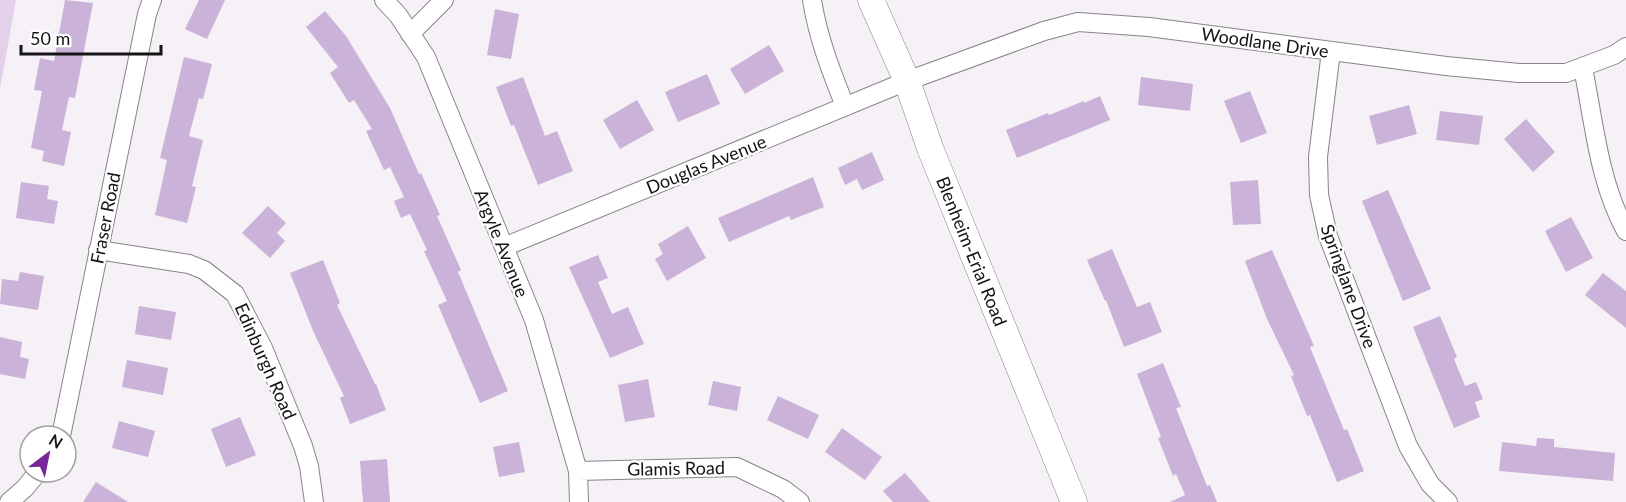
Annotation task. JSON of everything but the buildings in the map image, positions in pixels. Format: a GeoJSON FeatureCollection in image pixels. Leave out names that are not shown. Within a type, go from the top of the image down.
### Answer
{"type":"FeatureCollection","features":[{"type":"Feature","properties":{"kind":"main road","name":"Blenheim-Erial Road"},"geometry":{"type":"LineString","coordinates":[[871,0],[907,81],[930,148],[1074,502]]}},
{"type":"Feature","properties":{"kind":"street","name":"Fraser Road"},"geometry":{"type":"LineString","coordinates":[[64,424],[98,250],[147,14],[152,0]]}},
{"type":"Feature","properties":{"kind":"street","name":"Argyle Avenue"},"geometry":{"type":"LineString","coordinates":[[384,0],[398,15],[426,57],[534,320],[578,471],[579,502]]}},
{"type":"Feature","properties":{"kind":"street"},"geometry":{"type":"LineString","coordinates":[[410,34],[444,0]]}},
{"type":"Feature","properties":{"kind":"street"},"geometry":{"type":"LineString","coordinates":[[812,0],[827,64],[845,106]]}},
{"type":"Feature","properties":{"kind":"street","name":"Woodlane Drive"},"geometry":{"type":"LineString","coordinates":[[907,81],[1044,31],[1078,22],[1149,27],[1446,66],[1520,73],[1566,73],[1614,55],[1626,46]]}},
{"type":"Feature","properties":{"kind":"street","name":"Springlane Drive"},"geometry":{"type":"LineString","coordinates":[[1331,51],[1318,157],[1319,195],[1328,236],[1408,446],[1430,484],[1448,502]]}},
{"type":"Feature","properties":{"kind":"street"},"geometry":{"type":"LineString","coordinates":[[1583,68],[1605,174],[1618,217],[1626,231]]}},
{"type":"Feature","properties":{"kind":"street","name":"Douglas Avenue"},"geometry":{"type":"LineString","coordinates":[[504,247],[907,81]]}},
{"type":"Feature","properties":{"kind":"street","name":"Edinburgh Road"},"geometry":{"type":"LineString","coordinates":[[98,250],[189,264],[204,270],[235,294],[263,348],[303,446],[309,466],[314,502]]}},
{"type":"Feature","properties":{"kind":"street","name":"Glamis Road"},"geometry":{"type":"LineString","coordinates":[[578,471],[737,467],[783,489],[800,502]]}},
{"type":"Feature","properties":{"kind":"street"},"geometry":{"type":"LineString","coordinates":[[9,502],[28,484]]}},
{"type":"Feature","properties":{"kind":"shaded area"},"geometry":{"type":"Polygon","coordinates":[[[0,0],[16,0],[0,89],[0,0]]]}}]}
